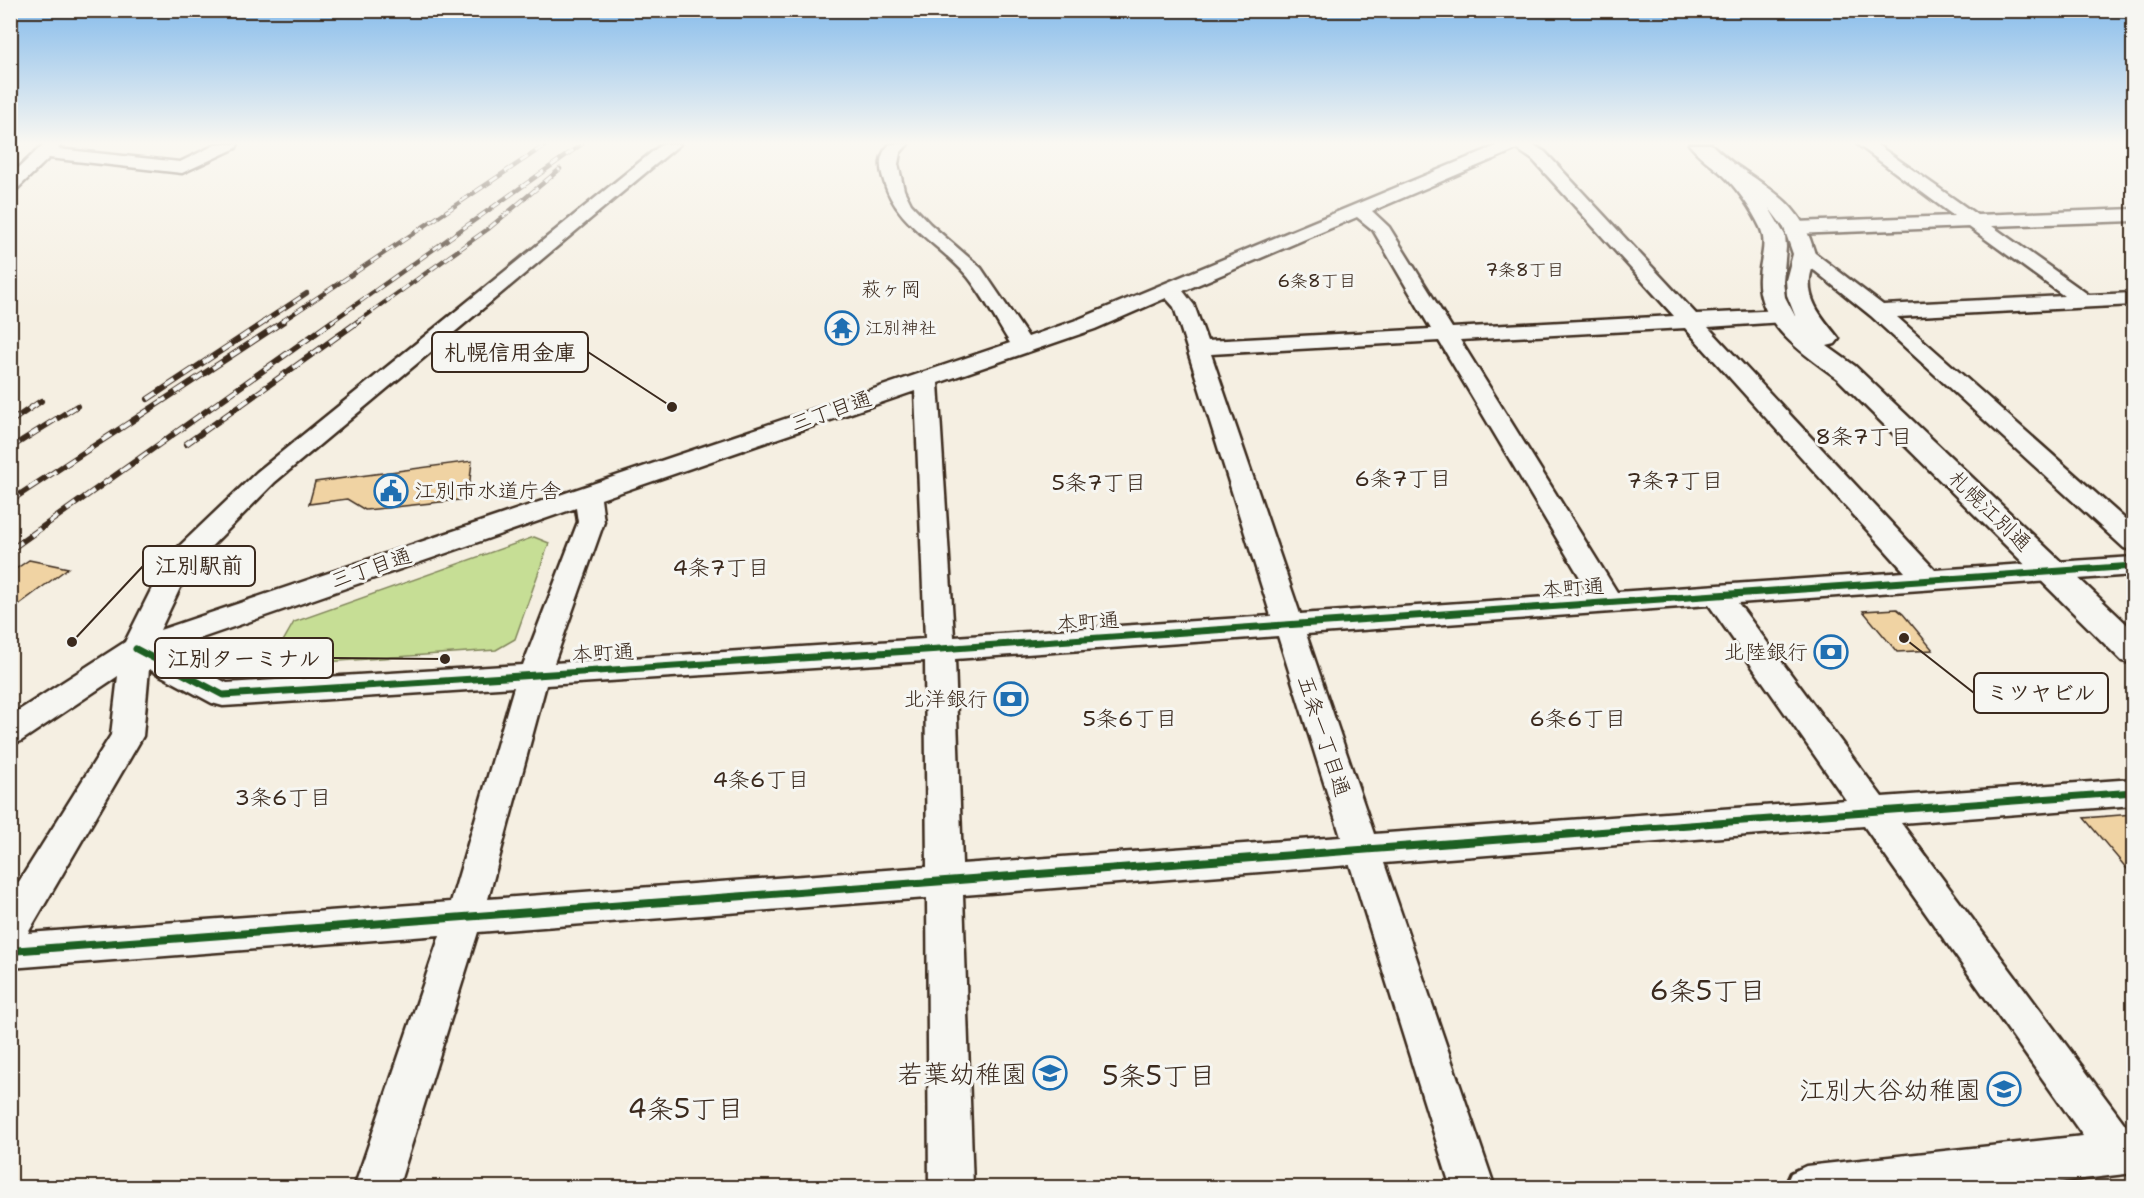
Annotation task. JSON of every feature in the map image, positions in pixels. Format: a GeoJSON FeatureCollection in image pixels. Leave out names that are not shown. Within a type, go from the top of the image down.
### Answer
{"type":"FeatureCollection","features":[{"type":"Feature","properties":{"kind":"highway","name":"札幌江別通"},"geometry":{"type":"LineString","coordinates":[[1752,200],[1769,223],[1775,237],[1771,281],[1773,296],[1783,316],[1806,343],[1846,372],[2133,652]]}},
{"type":"Feature","properties":{"kind":"highway","name":"札幌江別通"},"geometry":{"type":"LineString","coordinates":[[1773,200],[1796,228],[1804,254],[1798,280],[1799,295],[1806,314],[1827,340],[1846,372]]}},
{"type":"Feature","properties":{"kind":"street"},"geometry":{"type":"LineString","coordinates":[[10,928],[127,736],[136,649],[177,564],[246,494],[604,200]]}},
{"type":"Feature","properties":{"kind":"street"},"geometry":{"type":"LineString","coordinates":[[898,200],[914,220],[962,259],[975,273],[1023,345]]}},
{"type":"Feature","properties":{"kind":"street","name":"三丁目通"},"geometry":{"type":"LineString","coordinates":[[10,732],[136,649],[1087,324],[1383,200]]}},
{"type":"Feature","properties":{"kind":"street"},"geometry":{"type":"LineString","coordinates":[[1579,200],[1928,580]]}},
{"type":"Feature","properties":{"kind":"street"},"geometry":{"type":"LineString","coordinates":[[1943,200],[2084,301]]}},
{"type":"Feature","properties":{"kind":"street"},"geometry":{"type":"LineString","coordinates":[[1359,210],[1380,227],[1609,602]]}},
{"type":"Feature","properties":{"kind":"street"},"geometry":{"type":"LineString","coordinates":[[1796,228],[2133,215]]}},
{"type":"Feature","properties":{"kind":"street"},"geometry":{"type":"LineString","coordinates":[[1804,254],[1878,312],[2133,542]]}},
{"type":"Feature","properties":{"kind":"street","name":"五条一丁目通"},"geometry":{"type":"LineString","coordinates":[[1169,289],[1184,305],[1473,1188]]}},
{"type":"Feature","properties":{"kind":"street"},"geometry":{"type":"LineString","coordinates":[[1878,312],[2133,299]]}},
{"type":"Feature","properties":{"kind":"street"},"geometry":{"type":"LineString","coordinates":[[1198,348],[1783,316]]}},
{"type":"Feature","properties":{"kind":"street"},"geometry":{"type":"LineString","coordinates":[[926,379],[940,650],[951,1188]]}},
{"type":"Feature","properties":{"kind":"street"},"geometry":{"type":"LineString","coordinates":[[376,1188],[465,916],[534,675],[591,522],[587,494]]}},
{"type":"Feature","properties":{"kind":"street","name":"本町通"},"geometry":{"type":"LineString","coordinates":[[136,649],[223,695],[940,650],[2133,566]]}},
{"type":"Feature","properties":{"kind":"street"},"geometry":{"type":"LineString","coordinates":[[1717,595],[1872,810],[2126,1152]]}},
{"type":"Feature","properties":{"kind":"street"},"geometry":{"type":"LineString","coordinates":[[10,951],[945,879],[2133,792]]}},
{"type":"Feature","properties":{"kind":"street"},"geometry":{"type":"LineString","coordinates":[[1806,1188],[2126,1152]]}},
{"type":"Feature","properties":{"kind":"green space"},"geometry":{"type":"Polygon","coordinates":[[[534,537],[549,543],[515,639],[496,650],[269,666],[294,622],[534,537]]]}},
{"type":"Feature","properties":{"kind":"building","name":"江別市水道庁舎"},"geometry":{"type":"Polygon","coordinates":[[[472,461],[468,499],[365,510],[347,499],[309,504],[315,482],[472,461]]]}},
{"type":"Feature","properties":{"kind":"building"},"geometry":{"type":"Polygon","coordinates":[[[29,560],[68,568],[10,611],[10,573],[29,560]]]}},
{"type":"Feature","properties":{"kind":"building"},"geometry":{"type":"Polygon","coordinates":[[[1897,609],[1933,650],[1897,652],[1863,611],[1897,609]]]}},
{"type":"Feature","properties":{"kind":"building"},"geometry":{"type":"Polygon","coordinates":[[[2133,814],[2133,876],[2084,818],[2133,814]]]}},
{"type":"Feature","properties":{"kind":"railway"},"geometry":{"type":"LineString","coordinates":[[281,322],[463,200]]}},
{"type":"Feature","properties":{"kind":"railway"},"geometry":{"type":"LineString","coordinates":[[331,322],[503,200]]}},
{"type":"Feature","properties":{"kind":"railway"},"geometry":{"type":"LineString","coordinates":[[357,322],[488,229],[523,200]]}},
{"type":"Feature","properties":{"kind":"railway"},"geometry":{"type":"LineString","coordinates":[[263,322],[307,293]]}},
{"type":"Feature","properties":{"kind":"railway"},"geometry":{"type":"LineString","coordinates":[[148,399],[266,321]]}},
{"type":"Feature","properties":{"kind":"railway"},"geometry":{"type":"LineString","coordinates":[[10,501],[284,321]]}},
{"type":"Feature","properties":{"kind":"railway"},"geometry":{"type":"LineString","coordinates":[[13,548],[333,321]]}},
{"type":"Feature","properties":{"kind":"railway"},"geometry":{"type":"LineString","coordinates":[[186,444],[359,321]]}},
{"type":"Feature","properties":{"kind":"railway"},"geometry":{"type":"LineString","coordinates":[[10,422],[41,401]]}},
{"type":"Feature","properties":{"kind":"railway"},"geometry":{"type":"LineString","coordinates":[[10,448],[77,406]]}},
{"type":"Feature","properties":{"kind":"railway"},"geometry":{"type":"LineString","coordinates":[[10,550],[15,546]]}},
{"type":"Feature","properties":{"kind":"cycle path"},"geometry":{"type":"LineString","coordinates":[[136,649],[223,695],[940,649],[2134,566]]}},
{"type":"Feature","properties":{"kind":"cycle path"},"geometry":{"type":"LineString","coordinates":[[10,951],[2134,792]]}},
{"type":"Feature","properties":{"kind":"place","name":"江別神社"},"geometry":{"type":"Point","coordinates":[842,328]}},
{"type":"Feature","properties":{"kind":"place","name":"札幌信用金庫"},"geometry":{"type":"Point","coordinates":[672,407]}},
{"type":"Feature","properties":{"kind":"place","name":"江別市水道庁舎"},"geometry":{"type":"Point","coordinates":[391,491]}},
{"type":"Feature","properties":{"kind":"place","name":"ミツヤビル"},"geometry":{"type":"Point","coordinates":[1904,638]}},
{"type":"Feature","properties":{"kind":"place","name":"江別駅前"},"geometry":{"type":"Point","coordinates":[72,642]}},
{"type":"Feature","properties":{"kind":"place","name":"北陸銀行"},"geometry":{"type":"Point","coordinates":[1831,652]}},
{"type":"Feature","properties":{"kind":"place","name":"江別ターミナル"},"geometry":{"type":"Point","coordinates":[445,659]}},
{"type":"Feature","properties":{"kind":"place","name":"北洋銀行"},"geometry":{"type":"Point","coordinates":[1011,699]}},
{"type":"Feature","properties":{"kind":"place","name":"若葉幼稚園"},"geometry":{"type":"Point","coordinates":[1050,1073]}},
{"type":"Feature","properties":{"kind":"place","name":"江別大谷幼稚園"},"geometry":{"type":"Point","coordinates":[2004,1089]}},
{"type":"Feature","properties":{"kind":"district","name":"7条8丁目"},"geometry":{"type":"Point","coordinates":[1525,270]}},
{"type":"Feature","properties":{"kind":"district","name":"6条8丁目"},"geometry":{"type":"Point","coordinates":[1317,281]}},
{"type":"Feature","properties":{"kind":"district","name":"萩ヶ岡"},"geometry":{"type":"Point","coordinates":[891,289]}},
{"type":"Feature","properties":{"kind":"district","name":"8条7丁目"},"geometry":{"type":"Point","coordinates":[1864,436]}},
{"type":"Feature","properties":{"kind":"district","name":"6条7丁目"},"geometry":{"type":"Point","coordinates":[1403,478]}},
{"type":"Feature","properties":{"kind":"district","name":"7条7丁目"},"geometry":{"type":"Point","coordinates":[1675,480]}},
{"type":"Feature","properties":{"kind":"district","name":"5条7丁目"},"geometry":{"type":"Point","coordinates":[1099,482]}},
{"type":"Feature","properties":{"kind":"district","name":"4条7丁目"},"geometry":{"type":"Point","coordinates":[721,567]}},
{"type":"Feature","properties":{"kind":"district","name":"5条6丁目"},"geometry":{"type":"Point","coordinates":[1130,718]}},
{"type":"Feature","properties":{"kind":"district","name":"6条6丁目"},"geometry":{"type":"Point","coordinates":[1578,718]}},
{"type":"Feature","properties":{"kind":"district","name":"4条6丁目"},"geometry":{"type":"Point","coordinates":[761,779]}},
{"type":"Feature","properties":{"kind":"district","name":"3条6丁目"},"geometry":{"type":"Point","coordinates":[283,797]}},
{"type":"Feature","properties":{"kind":"district","name":"6条5丁目"},"geometry":{"type":"Point","coordinates":[1708,990]}},
{"type":"Feature","properties":{"kind":"district","name":"5条5丁目"},"geometry":{"type":"Point","coordinates":[1159,1075]}},
{"type":"Feature","properties":{"kind":"district","name":"4条5丁目"},"geometry":{"type":"Point","coordinates":[686,1108]}}]}
